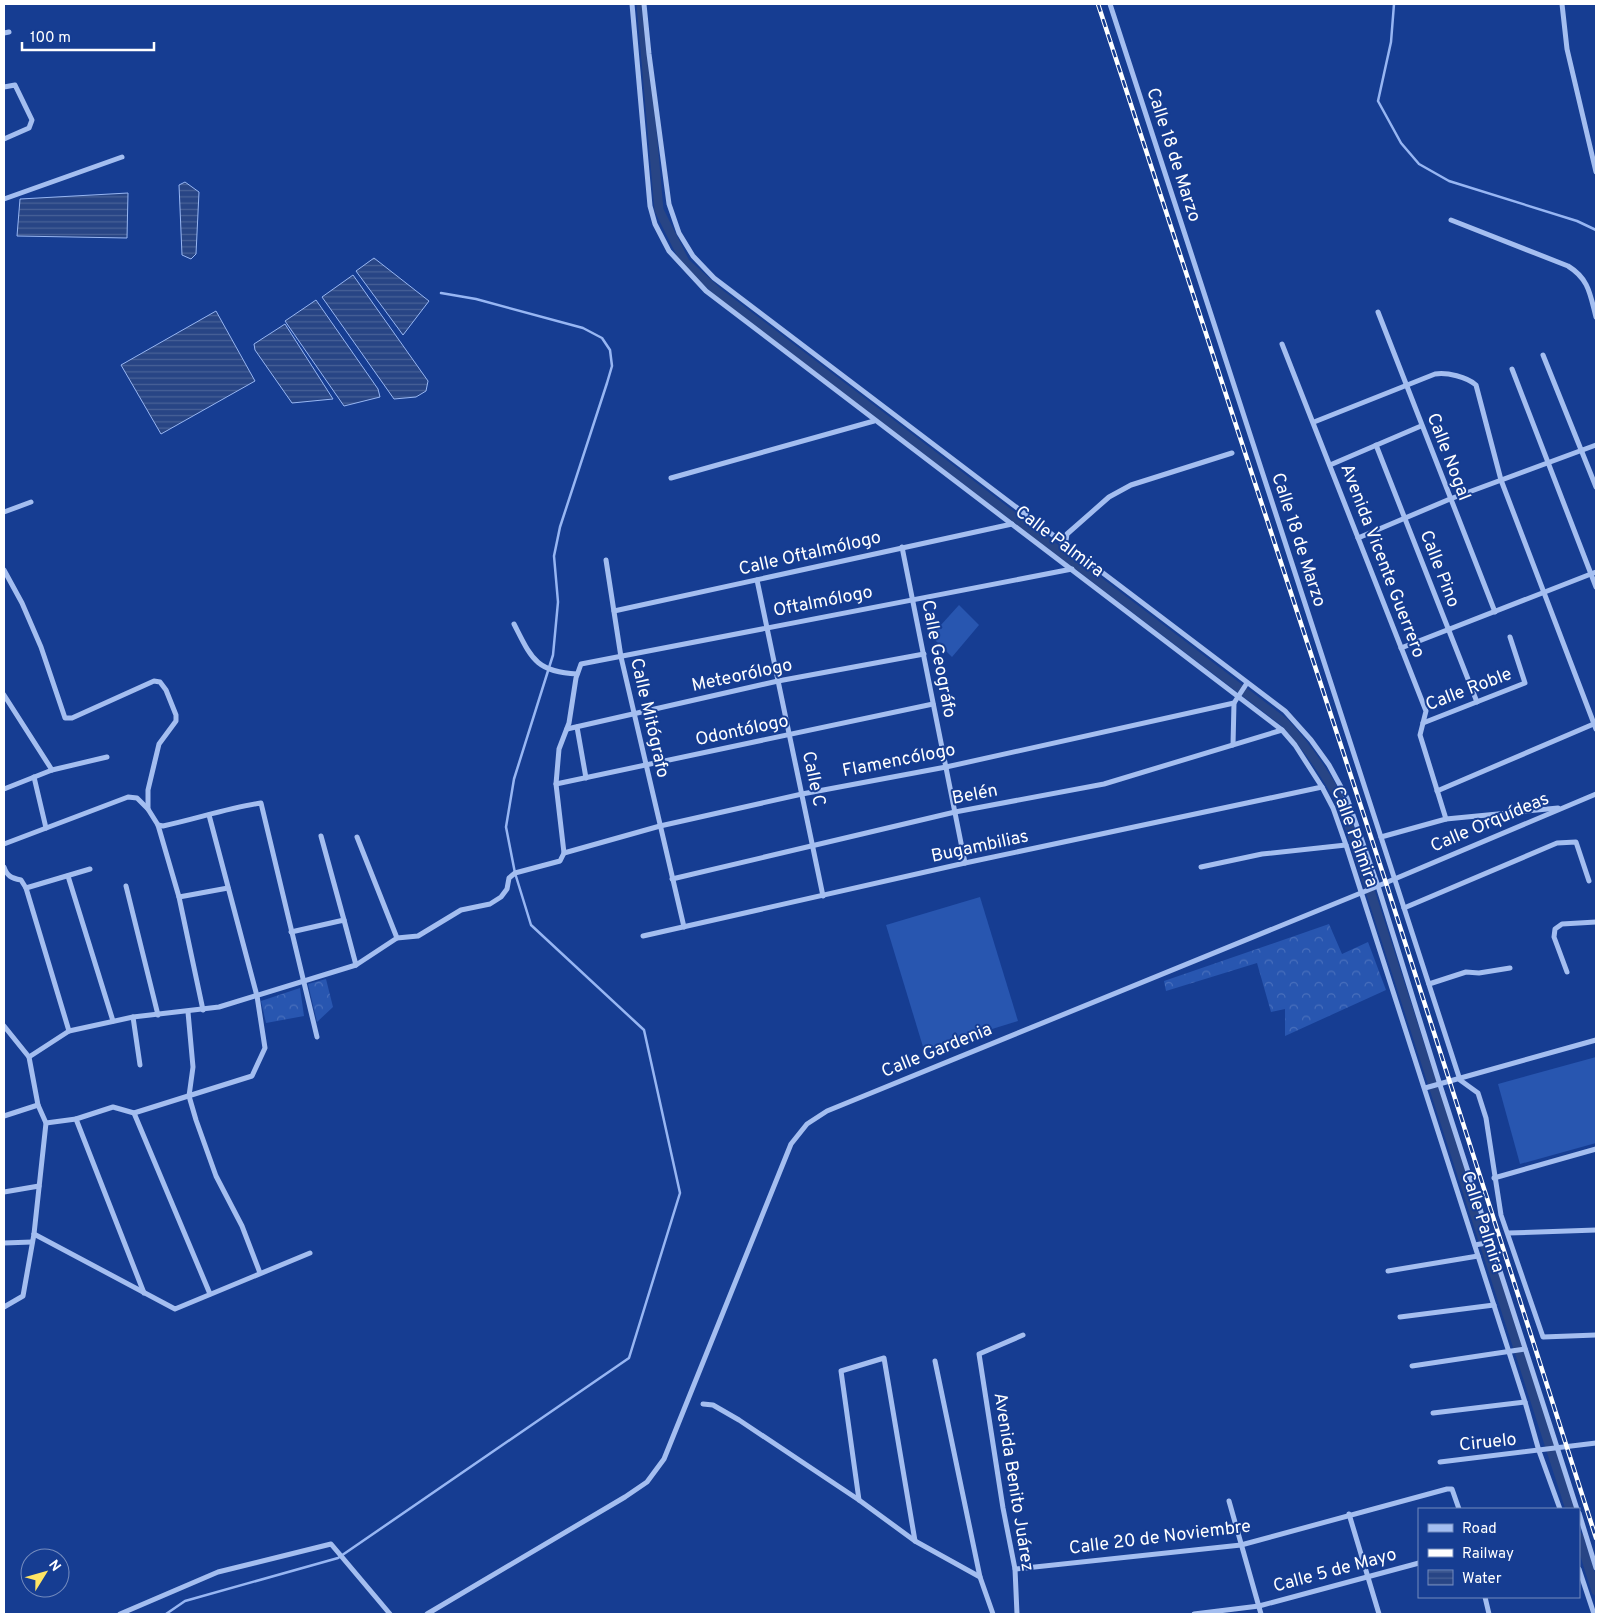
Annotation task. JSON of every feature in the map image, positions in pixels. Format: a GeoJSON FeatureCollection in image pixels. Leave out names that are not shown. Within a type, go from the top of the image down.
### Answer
{"type":"FeatureCollection","features":[{"type":"Feature","properties":{"kind":"street","name":"Calle Palmira"},"geometry":{"type":"LineString","coordinates":[[632,4],[650,206],[655,224],[670,251],[706,291],[874,421],[1072,569],[1110,594],[1238,698],[1282,730],[1295,745],[1322,787],[1333,808],[1362,891],[1560,1508]]}},
{"type":"Feature","properties":{"kind":"street"},"geometry":{"type":"LineString","coordinates":[[644,4],[669,204],[679,233],[693,256],[714,278],[1115,586],[1285,711],[1311,740],[1329,765],[1347,798],[1377,887],[1439,1086],[1577,1508]]}},
{"type":"Feature","properties":{"kind":"street","name":"Calle 18 de Marzo"},"geometry":{"type":"LineString","coordinates":[[1110,4],[1460,1080]]}},
{"type":"Feature","properties":{"kind":"street"},"geometry":{"type":"LineString","coordinates":[[1562,4],[1567,49],[1593,142],[1596,172]]}},
{"type":"Feature","properties":{"kind":"street"},"geometry":{"type":"LineString","coordinates":[[4,87],[15,85],[32,120],[29,128],[4,139]]}},
{"type":"Feature","properties":{"kind":"street"},"geometry":{"type":"LineString","coordinates":[[4,199],[122,157]]}},
{"type":"Feature","properties":{"kind":"street"},"geometry":{"type":"LineString","coordinates":[[1451,220],[1568,266],[1581,274],[1588,286],[1596,317]]}},
{"type":"Feature","properties":{"kind":"street","name":"Calle Nogal"},"geometry":{"type":"LineString","coordinates":[[1378,312],[1495,612]]}},
{"type":"Feature","properties":{"kind":"street","name":"Avenida Vicente Guerrero"},"geometry":{"type":"LineString","coordinates":[[1282,344],[1426,711],[1420,735],[1446,819]]}},
{"type":"Feature","properties":{"kind":"street"},"geometry":{"type":"LineString","coordinates":[[1543,355],[1596,487]]}},
{"type":"Feature","properties":{"kind":"street"},"geometry":{"type":"LineString","coordinates":[[1512,369],[1548,463],[1594,573],[1596,587]]}},
{"type":"Feature","properties":{"kind":"street"},"geometry":{"type":"LineString","coordinates":[[1314,422],[1441,373],[1465,379],[1476,385],[1501,480],[1596,725],[1437,791]]}},
{"type":"Feature","properties":{"kind":"street"},"geometry":{"type":"LineString","coordinates":[[671,478],[874,421]]}},
{"type":"Feature","properties":{"kind":"street"},"geometry":{"type":"LineString","coordinates":[[1330,465],[1421,426]]}},
{"type":"Feature","properties":{"kind":"street","name":"Calle Pino"},"geometry":{"type":"LineString","coordinates":[[1376,445],[1477,702]]}},
{"type":"Feature","properties":{"kind":"street"},"geometry":{"type":"LineString","coordinates":[[1358,538],[1450,499],[1596,445]]}},
{"type":"Feature","properties":{"kind":"street"},"geometry":{"type":"LineString","coordinates":[[1065,546],[1068,534],[1109,497],[1130,485],[1232,453]]}},
{"type":"Feature","properties":{"kind":"street"},"geometry":{"type":"LineString","coordinates":[[4,512],[31,502]]}},
{"type":"Feature","properties":{"kind":"street","name":"Calle Oftalmólogo"},"geometry":{"type":"LineString","coordinates":[[614,611],[1012,524]]}},
{"type":"Feature","properties":{"kind":"street","name":"Calle Geográfo"},"geometry":{"type":"LineString","coordinates":[[902,547],[965,864]]}},
{"type":"Feature","properties":{"kind":"street","name":"Calle Mitógrafo"},"geometry":{"type":"LineString","coordinates":[[606,560],[621,657],[684,927]]}},
{"type":"Feature","properties":{"kind":"street","name":"Oftalmólogo"},"geometry":{"type":"LineString","coordinates":[[577,674],[581,664],[589,661],[621,657],[912,598],[1072,569]]}},
{"type":"Feature","properties":{"kind":"street"},"geometry":{"type":"LineString","coordinates":[[4,570],[22,603],[41,647],[66,718],[72,718],[154,681],[160,682],[166,690],[176,716],[176,721],[159,744],[148,790],[148,809]]}},
{"type":"Feature","properties":{"kind":"street"},"geometry":{"type":"LineString","coordinates":[[1401,648],[1594,573]]}},
{"type":"Feature","properties":{"kind":"street","name":"Calle C"},"geometry":{"type":"LineString","coordinates":[[757,580],[823,896]]}},
{"type":"Feature","properties":{"kind":"street"},"geometry":{"type":"LineString","coordinates":[[514,624],[535,661],[552,670],[577,674],[567,729],[560,749],[556,784],[564,853]]}},
{"type":"Feature","properties":{"kind":"street","name":"Calle Roble"},"geometry":{"type":"LineString","coordinates":[[1422,723],[1525,683],[1510,637]]}},
{"type":"Feature","properties":{"kind":"street","name":"Meteorólogo"},"geometry":{"type":"LineString","coordinates":[[567,729],[778,681],[924,654]]}},
{"type":"Feature","properties":{"kind":"street"},"geometry":{"type":"LineString","coordinates":[[1234,745],[1234,703],[1246,684]]}},
{"type":"Feature","properties":{"kind":"street"},"geometry":{"type":"LineString","coordinates":[[4,695],[52,770]]}},
{"type":"Feature","properties":{"kind":"street","name":"Flamencólogo"},"geometry":{"type":"LineString","coordinates":[[397,938],[418,936],[461,910],[490,904],[501,898],[507,889],[509,878],[515,874],[560,861],[564,853],[660,826],[802,794],[946,767],[1234,703]]}},
{"type":"Feature","properties":{"kind":"street","name":"Odontólogo"},"geometry":{"type":"LineString","coordinates":[[556,784],[933,704]]}},
{"type":"Feature","properties":{"kind":"street"},"geometry":{"type":"LineString","coordinates":[[577,727],[586,778]]}},
{"type":"Feature","properties":{"kind":"street","name":"Belén"},"geometry":{"type":"LineString","coordinates":[[672,879],[955,812],[1104,784],[1282,730]]}},
{"type":"Feature","properties":{"kind":"street"},"geometry":{"type":"LineString","coordinates":[[4,789],[52,770],[108,757]]}},
{"type":"Feature","properties":{"kind":"street"},"geometry":{"type":"LineString","coordinates":[[34,777],[46,828]]}},
{"type":"Feature","properties":{"kind":"street","name":"Bugambilias"},"geometry":{"type":"LineString","coordinates":[[644,936],[1322,787]]}},
{"type":"Feature","properties":{"kind":"street","name":"Calle Orquídeas"},"geometry":{"type":"LineString","coordinates":[[1377,887],[1596,794]]}},
{"type":"Feature","properties":{"kind":"street"},"geometry":{"type":"LineString","coordinates":[[4,844],[128,797],[137,798],[148,809],[158,825],[179,897],[203,1010]]}},
{"type":"Feature","properties":{"kind":"street"},"geometry":{"type":"LineString","coordinates":[[158,825],[163,826],[209,816],[230,808],[261,803],[302,982],[317,1038]]}},
{"type":"Feature","properties":{"kind":"street"},"geometry":{"type":"LineString","coordinates":[[1382,838],[1446,819],[1563,807]]}},
{"type":"Feature","properties":{"kind":"street"},"geometry":{"type":"LineString","coordinates":[[46,1123],[76,1119],[113,1107],[134,1113],[252,1076],[265,1048],[257,996],[209,816]]}},
{"type":"Feature","properties":{"kind":"street"},"geometry":{"type":"LineString","coordinates":[[321,836],[356,965]]}},
{"type":"Feature","properties":{"kind":"street"},"geometry":{"type":"LineString","coordinates":[[29,1057],[69,1031],[133,1017],[203,1010],[257,996],[356,965],[397,938],[357,837]]}},
{"type":"Feature","properties":{"kind":"street"},"geometry":{"type":"LineString","coordinates":[[1404,908],[1557,843],[1576,842],[1589,881]]}},
{"type":"Feature","properties":{"kind":"street"},"geometry":{"type":"LineString","coordinates":[[1201,867],[1262,854],[1346,844]]}},
{"type":"Feature","properties":{"kind":"street"},"geometry":{"type":"LineString","coordinates":[[4,867],[6,874],[21,880],[26,888],[69,1031]]}},
{"type":"Feature","properties":{"kind":"street"},"geometry":{"type":"LineString","coordinates":[[26,888],[90,869]]}},
{"type":"Feature","properties":{"kind":"street"},"geometry":{"type":"LineString","coordinates":[[68,876],[113,1021]]}},
{"type":"Feature","properties":{"kind":"street"},"geometry":{"type":"LineString","coordinates":[[126,886],[158,1015]]}},
{"type":"Feature","properties":{"kind":"street","name":"Calle Gardenia"},"geometry":{"type":"LineString","coordinates":[[427,1614],[625,1497],[647,1482],[664,1459],[791,1144],[807,1124],[827,1111],[1362,891],[1377,887]]}},
{"type":"Feature","properties":{"kind":"street"},"geometry":{"type":"LineString","coordinates":[[179,897],[228,888]]}},
{"type":"Feature","properties":{"kind":"street"},"geometry":{"type":"LineString","coordinates":[[291,932],[344,920]]}},
{"type":"Feature","properties":{"kind":"street"},"geometry":{"type":"LineString","coordinates":[[1566,972],[1554,937],[1556,930],[1562,924],[1596,922]]}},
{"type":"Feature","properties":{"kind":"street"},"geometry":{"type":"LineString","coordinates":[[1429,984],[1466,972],[1479,973],[1510,968]]}},
{"type":"Feature","properties":{"kind":"street"},"geometry":{"type":"LineString","coordinates":[[188,1012],[193,1067],[189,1096],[216,1176],[242,1226],[260,1273]]}},
{"type":"Feature","properties":{"kind":"street"},"geometry":{"type":"LineString","coordinates":[[133,1017],[140,1065]]}},
{"type":"Feature","properties":{"kind":"street"},"geometry":{"type":"LineString","coordinates":[[4,1026],[29,1057],[38,1104],[46,1123],[34,1234],[23,1296],[4,1307]]}},
{"type":"Feature","properties":{"kind":"street"},"geometry":{"type":"LineString","coordinates":[[1425,1088],[1439,1086],[1596,1040]]}},
{"type":"Feature","properties":{"kind":"street"},"geometry":{"type":"LineString","coordinates":[[1460,1080],[1478,1094],[1486,1118],[1497,1200],[1543,1337],[1596,1335]]}},
{"type":"Feature","properties":{"kind":"street"},"geometry":{"type":"LineString","coordinates":[[4,1116],[38,1104]]}},
{"type":"Feature","properties":{"kind":"street"},"geometry":{"type":"LineString","coordinates":[[134,1113],[210,1294]]}},
{"type":"Feature","properties":{"kind":"street"},"geometry":{"type":"LineString","coordinates":[[76,1119],[144,1294]]}},
{"type":"Feature","properties":{"kind":"street"},"geometry":{"type":"LineString","coordinates":[[1494,1178],[1596,1149]]}},
{"type":"Feature","properties":{"kind":"street"},"geometry":{"type":"LineString","coordinates":[[4,1192],[39,1186]]}},
{"type":"Feature","properties":{"kind":"street"},"geometry":{"type":"LineString","coordinates":[[1508,1232],[1596,1230]]}},
{"type":"Feature","properties":{"kind":"street"},"geometry":{"type":"LineString","coordinates":[[34,1234],[144,1294],[175,1308],[310,1253]]}},
{"type":"Feature","properties":{"kind":"street"},"geometry":{"type":"LineString","coordinates":[[4,1243],[32,1242]]}},
{"type":"Feature","properties":{"kind":"street"},"geometry":{"type":"LineString","coordinates":[[1475,1245],[1490,1242]]}},
{"type":"Feature","properties":{"kind":"street"},"geometry":{"type":"LineString","coordinates":[[1388,1271],[1478,1256]]}},
{"type":"Feature","properties":{"kind":"street"},"geometry":{"type":"LineString","coordinates":[[1400,1316],[1494,1305]]}},
{"type":"Feature","properties":{"kind":"street","name":"Avenida Benito Juárez"},"geometry":{"type":"LineString","coordinates":[[1017,1614],[1015,1569],[1003,1508],[979,1354],[1023,1334]]}},
{"type":"Feature","properties":{"kind":"street"},"geometry":{"type":"LineString","coordinates":[[1412,1366],[1525,1350]]}},
{"type":"Feature","properties":{"kind":"street"},"geometry":{"type":"LineString","coordinates":[[859,1500],[842,1370],[884,1358],[915,1541]]}},
{"type":"Feature","properties":{"kind":"street"},"geometry":{"type":"LineString","coordinates":[[935,1361],[980,1577],[992,1614]]}},
{"type":"Feature","properties":{"kind":"street"},"geometry":{"type":"LineString","coordinates":[[1433,1413],[1525,1402]]}},
{"type":"Feature","properties":{"kind":"street"},"geometry":{"type":"LineString","coordinates":[[703,1404],[713,1405],[739,1420],[859,1500],[915,1541],[980,1577]]}},
{"type":"Feature","properties":{"kind":"street","name":"Ciruelo"},"geometry":{"type":"LineString","coordinates":[[1440,1462],[1596,1443]]}},
{"type":"Feature","properties":{"kind":"street","name":"Calle 20 de Noviembre"},"geometry":{"type":"LineString","coordinates":[[1015,1569],[1241,1545],[1349,1514],[1452,1489],[1459,1508]]}},
{"type":"Feature","properties":{"kind":"street"},"geometry":{"type":"LineString","coordinates":[[1229,1501],[1261,1614]]}},
{"type":"Feature","properties":{"kind":"street"},"geometry":{"type":"LineString","coordinates":[[1349,1514],[1379,1614]]}},
{"type":"Feature","properties":{"kind":"street"},"geometry":{"type":"LineString","coordinates":[[1580,1516],[1596,1568]]}},
{"type":"Feature","properties":{"kind":"street"},"geometry":{"type":"LineString","coordinates":[[120,1614],[218,1572],[331,1544],[390,1614]]}},
{"type":"Feature","properties":{"kind":"street","name":"Calle 5 de Mayo"},"geometry":{"type":"LineString","coordinates":[[1194,1614],[1259,1606],[1418,1563]]}},
{"type":"Feature","properties":{"kind":"street"},"geometry":{"type":"LineString","coordinates":[[1580,1571],[1594,1614]]}},
{"type":"Feature","properties":{"kind":"street"},"geometry":{"type":"LineString","coordinates":[[1485,1598],[1489,1614]]}},
{"type":"Feature","properties":{"kind":"green space"},"geometry":{"type":"Polygon","coordinates":[[[959,605],[979,625],[952,657],[931,636],[959,605]]]}},
{"type":"Feature","properties":{"kind":"green space"},"geometry":{"type":"Polygon","coordinates":[[[980,897],[1018,1021],[924,1050],[886,925],[980,897]]]}},
{"type":"Feature","properties":{"kind":"green space"},"geometry":{"type":"Polygon","coordinates":[[[1329,924],[1342,954],[1368,942],[1386,990],[1285,1036],[1285,1009],[1271,1012],[1257,963],[1166,991],[1164,981],[1329,924]]]}},
{"type":"Feature","properties":{"kind":"green space"},"geometry":{"type":"Polygon","coordinates":[[[326,979],[333,1007],[317,1022],[308,984],[326,979]]]}},
{"type":"Feature","properties":{"kind":"green space"},"geometry":{"type":"Polygon","coordinates":[[[300,988],[304,1016],[266,1023],[261,1001],[300,988]]]}},
{"type":"Feature","properties":{"kind":"green space"},"geometry":{"type":"Polygon","coordinates":[[[1596,1057],[1596,1143],[1520,1164],[1498,1084],[1596,1057]]]}},
{"type":"Feature","properties":{"kind":"water"},"geometry":{"type":"Polygon","coordinates":[[[185,182],[199,192],[196,254],[191,259],[182,255],[179,185],[185,182]]]}},
{"type":"Feature","properties":{"kind":"water"},"geometry":{"type":"Polygon","coordinates":[[[128,193],[127,238],[17,236],[20,199],[128,193]]]}},
{"type":"Feature","properties":{"kind":"water"},"geometry":{"type":"Polygon","coordinates":[[[374,258],[429,301],[403,335],[356,271],[374,258]]]}},
{"type":"Feature","properties":{"kind":"water"},"geometry":{"type":"Polygon","coordinates":[[[353,275],[428,381],[426,391],[416,397],[394,399],[322,297],[353,275]]]}},
{"type":"Feature","properties":{"kind":"water"},"geometry":{"type":"Polygon","coordinates":[[[316,300],[378,389],[380,397],[344,406],[285,321],[316,300]]]}},
{"type":"Feature","properties":{"kind":"water"},"geometry":{"type":"Polygon","coordinates":[[[216,311],[255,381],[161,434],[121,365],[216,311]]]}},
{"type":"Feature","properties":{"kind":"water"},"geometry":{"type":"Polygon","coordinates":[[[285,324],[333,399],[292,403],[255,350],[254,344],[285,324]]]}},
{"type":"Feature","properties":{"kind":"waterway"},"geometry":{"type":"LineString","coordinates":[[641,4],[659,210],[685,262],[719,293],[1284,722],[1316,761],[1329,782],[1342,804],[1570,1508]]}},
{"type":"Feature","properties":{"kind":"waterway"},"geometry":{"type":"LineString","coordinates":[[1394,4],[1391,42],[1378,101],[1401,143],[1419,164],[1449,181],[1577,221],[1596,230]]}},
{"type":"Feature","properties":{"kind":"waterway"},"geometry":{"type":"LineString","coordinates":[[166,1614],[185,1601],[338,1558],[629,1358],[680,1193],[644,1030],[531,925],[515,873],[506,827],[514,779],[553,655],[558,602],[554,556],[560,527],[612,366],[610,350],[602,338],[583,328],[476,299],[441,293]]}},
{"type":"Feature","properties":{"kind":"waterway"},"geometry":{"type":"LineString","coordinates":[[1580,1540],[1596,1591]]}},
{"type":"Feature","properties":{"kind":"railway"},"geometry":{"type":"LineString","coordinates":[[1098,4],[1386,883],[1596,1538]]}}]}
